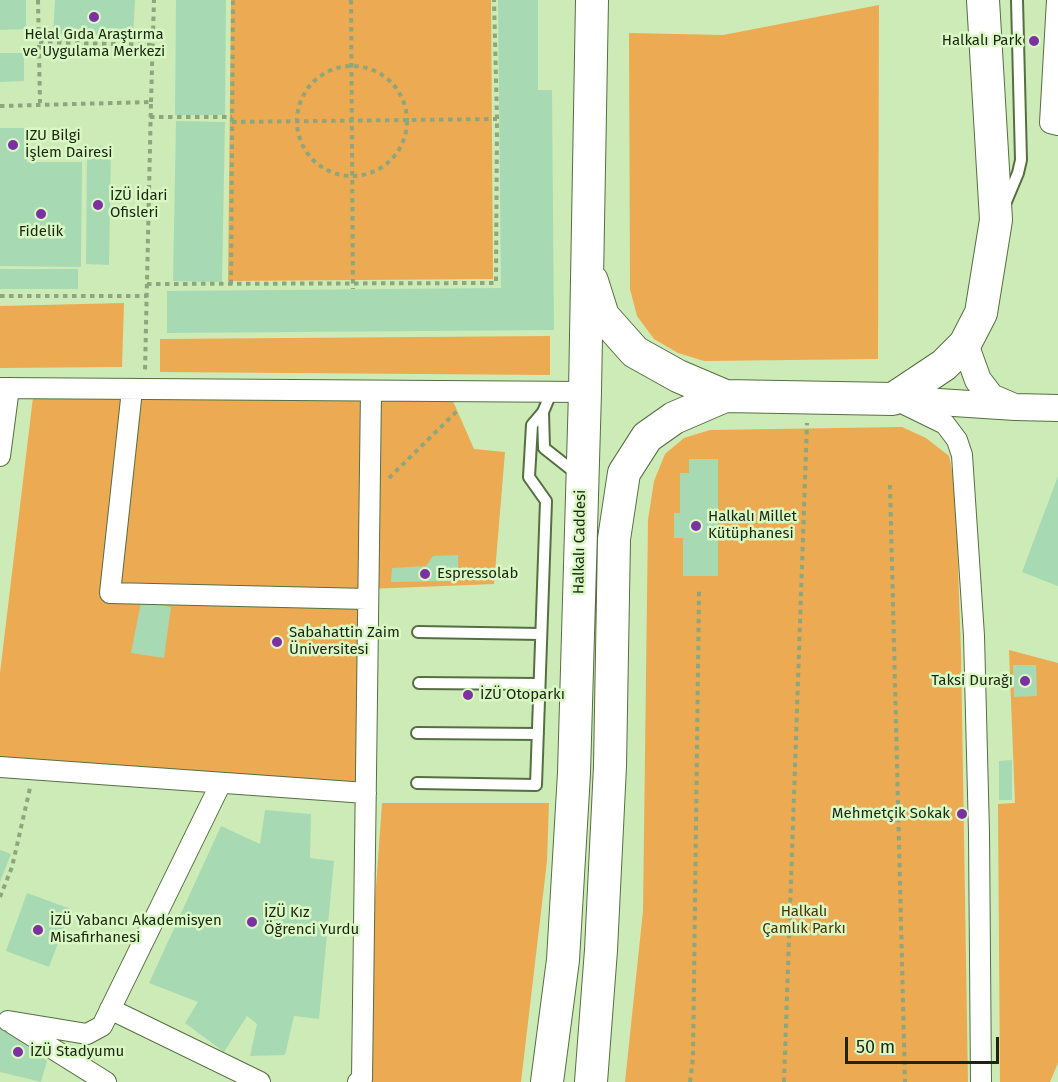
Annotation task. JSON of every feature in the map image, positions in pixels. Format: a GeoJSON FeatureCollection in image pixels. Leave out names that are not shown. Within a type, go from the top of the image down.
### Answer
{"type":"FeatureCollection","features":[{"type":"Feature","properties":{"kind":"main road","name":"Halkalı Caddesi"},"geometry":{"type":"LineString","coordinates":[[547,1082],[563,960],[574,773],[585,392],[592,0]]}},
{"type":"Feature","properties":{"kind":"main road"},"geometry":{"type":"LineString","coordinates":[[587,266],[603,316],[635,352],[678,376],[725,396],[893,399],[944,365],[966,344],[981,313],[996,220],[983,0]]}},
{"type":"Feature","properties":{"kind":"main road"},"geometry":{"type":"LineString","coordinates":[[591,1082],[601,950],[609,778],[614,539],[624,473],[647,437],[674,418],[725,396]]}},
{"type":"Feature","properties":{"kind":"street"},"geometry":{"type":"LineString","coordinates":[[1054,124],[1057,0]]}},
{"type":"Feature","properties":{"kind":"street"},"geometry":{"type":"LineString","coordinates":[[966,344],[978,380],[991,397],[1015,407]]}},
{"type":"Feature","properties":{"kind":"street"},"geometry":{"type":"LineString","coordinates":[[0,456],[5,388],[585,392]]}},
{"type":"Feature","properties":{"kind":"street"},"geometry":{"type":"LineString","coordinates":[[138,390],[110,593],[368,599]]}},
{"type":"Feature","properties":{"kind":"street"},"geometry":{"type":"LineString","coordinates":[[358,1082],[362,1079],[371,391]]}},
{"type":"Feature","properties":{"kind":"street"},"geometry":{"type":"LineString","coordinates":[[893,399],[1058,408]]}},
{"type":"Feature","properties":{"kind":"street"},"geometry":{"type":"LineString","coordinates":[[893,399],[945,424],[957,440],[962,455],[974,636],[979,833],[981,1082]]}},
{"type":"Feature","properties":{"kind":"street"},"geometry":{"type":"LineString","coordinates":[[0,767],[366,793]]}},
{"type":"Feature","properties":{"kind":"street"},"geometry":{"type":"LineString","coordinates":[[4,1018],[87,1034],[102,1026],[221,783]]}},
{"type":"Feature","properties":{"kind":"street"},"geometry":{"type":"LineString","coordinates":[[110,1009],[260,1082]]}},
{"type":"Feature","properties":{"kind":"street"},"geometry":{"type":"LineString","coordinates":[[4,1018],[106,1082]]}},
{"type":"Feature","properties":{"kind":"lane"},"geometry":{"type":"LineString","coordinates":[[996,220],[1012,189],[1021,160],[1017,0]]}},
{"type":"Feature","properties":{"kind":"lane"},"geometry":{"type":"LineString","coordinates":[[417,783],[536,785],[546,501],[529,477],[532,425],[543,412],[551,393]]}},
{"type":"Feature","properties":{"kind":"lane"},"geometry":{"type":"LineString","coordinates":[[543,412],[544,448]]}},
{"type":"Feature","properties":{"kind":"lane"},"geometry":{"type":"LineString","coordinates":[[544,448],[582,477]]}},
{"type":"Feature","properties":{"kind":"lane"},"geometry":{"type":"LineString","coordinates":[[531,451],[544,448]]}},
{"type":"Feature","properties":{"kind":"lane"},"geometry":{"type":"LineString","coordinates":[[418,632],[541,634]]}},
{"type":"Feature","properties":{"kind":"lane"},"geometry":{"type":"LineString","coordinates":[[419,683],[539,684]]}},
{"type":"Feature","properties":{"kind":"lane"},"geometry":{"type":"LineString","coordinates":[[417,733],[538,734]]}},
{"type":"Feature","properties":{"kind":"path"},"geometry":{"type":"LineString","coordinates":[[38,0],[40,103]]}},
{"type":"Feature","properties":{"kind":"path"},"geometry":{"type":"LineString","coordinates":[[138,390],[147,296],[154,0]]}},
{"type":"Feature","properties":{"kind":"path"},"geometry":{"type":"LineString","coordinates":[[231,284],[233,0]]}},
{"type":"Feature","properties":{"kind":"path"},"geometry":{"type":"LineString","coordinates":[[351,0],[353,289]]}},
{"type":"Feature","properties":{"kind":"path"},"geometry":{"type":"LineString","coordinates":[[147,284],[496,283],[494,0]]}},
{"type":"Feature","properties":{"kind":"path"},"geometry":{"type":"LineString","coordinates":[[39,42],[153,45]]}},
{"type":"Feature","properties":{"kind":"path"},"geometry":{"type":"LineString","coordinates":[[351,65],[371,68],[388,78],[400,93],[407,111],[407,121],[407,131],[401,148],[388,163],[372,173],[352,176],[335,174],[318,165],[304,150],[297,132],[296,112],[303,94],[315,78],[332,69],[351,65]]}},
{"type":"Feature","properties":{"kind":"path"},"geometry":{"type":"LineString","coordinates":[[0,106],[40,103],[151,102]]}},
{"type":"Feature","properties":{"kind":"path"},"geometry":{"type":"LineString","coordinates":[[150,117],[297,122],[496,119]]}},
{"type":"Feature","properties":{"kind":"path"},"geometry":{"type":"LineString","coordinates":[[0,296],[147,296]]}},
{"type":"Feature","properties":{"kind":"path"},"geometry":{"type":"LineString","coordinates":[[369,497],[457,411],[449,392]]}},
{"type":"Feature","properties":{"kind":"path"},"geometry":{"type":"LineString","coordinates":[[784,1082],[808,397]]}},
{"type":"Feature","properties":{"kind":"path"},"geometry":{"type":"LineString","coordinates":[[890,485],[905,1082]]}},
{"type":"Feature","properties":{"kind":"path"},"geometry":{"type":"LineString","coordinates":[[690,1082],[693,1058],[699,591]]}},
{"type":"Feature","properties":{"kind":"path"},"geometry":{"type":"LineString","coordinates":[[0,897],[12,867],[34,769]]}},
{"type":"Feature","properties":{"kind":"green space"},"geometry":{"type":"Polygon","coordinates":[[[231,0],[491,0],[493,279],[228,281],[231,0]]]}},
{"type":"Feature","properties":{"kind":"green space"},"geometry":{"type":"Polygon","coordinates":[[[879,5],[878,359],[704,361],[678,353],[654,339],[637,316],[630,289],[629,33],[723,35],[879,5]]]}},
{"type":"Feature","properties":{"kind":"green space"},"geometry":{"type":"Polygon","coordinates":[[[124,303],[122,367],[0,368],[0,306],[124,303]]]}},
{"type":"Feature","properties":{"kind":"green space"},"geometry":{"type":"Polygon","coordinates":[[[550,336],[550,375],[160,372],[160,339],[550,336]]]}},
{"type":"Feature","properties":{"kind":"green space"},"geometry":{"type":"Polygon","coordinates":[[[34,389],[449,392],[474,449],[505,452],[494,584],[368,589],[366,793],[0,767],[0,673],[34,389]]]}},
{"type":"Feature","properties":{"kind":"green space","name":"Halkalı Çamlık Parkı"},"geometry":{"type":"Polygon","coordinates":[[[902,427],[926,438],[949,456],[955,484],[961,652],[968,1082],[625,1082],[643,911],[648,520],[654,481],[665,454],[684,438],[710,430],[902,427]]]}},
{"type":"Feature","properties":{"kind":"green space"},"geometry":{"type":"Polygon","coordinates":[[[1009,650],[1058,663],[1058,1063],[1050,1082],[1000,1082],[998,804],[1015,803],[1009,650]]]}},
{"type":"Feature","properties":{"kind":"green space"},"geometry":{"type":"Polygon","coordinates":[[[382,803],[549,803],[547,861],[521,1082],[362,1082],[382,803]]]}},
{"type":"Feature","properties":{"kind":"building"},"geometry":{"type":"Polygon","coordinates":[[[0,0],[26,0],[26,29],[0,30],[0,0]]]}},
{"type":"Feature","properties":{"kind":"building","name":"Helal Gıda Araştırma ve Uygulama Merkezi"},"geometry":{"type":"Polygon","coordinates":[[[55,0],[135,0],[133,37],[53,34],[55,0]]]}},
{"type":"Feature","properties":{"kind":"building"},"geometry":{"type":"Polygon","coordinates":[[[176,0],[226,0],[225,115],[175,115],[176,0]]]}},
{"type":"Feature","properties":{"kind":"building"},"geometry":{"type":"Polygon","coordinates":[[[498,0],[538,0],[538,90],[552,90],[554,330],[167,333],[167,291],[501,288],[498,0]]]}},
{"type":"Feature","properties":{"kind":"building"},"geometry":{"type":"Polygon","coordinates":[[[0,53],[24,53],[24,81],[0,82],[0,53]]]}},
{"type":"Feature","properties":{"kind":"building"},"geometry":{"type":"Polygon","coordinates":[[[176,121],[225,122],[222,282],[173,281],[176,121]]]}},
{"type":"Feature","properties":{"kind":"building","name":"Fidelik"},"geometry":{"type":"Polygon","coordinates":[[[0,128],[27,128],[27,162],[82,162],[81,267],[0,266],[0,128]]]}},
{"type":"Feature","properties":{"kind":"building","name":"İZÜ İdari Ofisleri"},"geometry":{"type":"Polygon","coordinates":[[[87,146],[111,147],[109,265],[86,264],[87,146]]]}},
{"type":"Feature","properties":{"kind":"building"},"geometry":{"type":"Polygon","coordinates":[[[0,269],[78,269],[78,289],[0,289],[0,269]]]}},
{"type":"Feature","properties":{"kind":"building","name":"Halkalı Millet Kütüphanesi"},"geometry":{"type":"Polygon","coordinates":[[[689,459],[718,459],[718,576],[683,576],[683,538],[674,538],[674,513],[680,513],[680,473],[689,473],[689,459]]]}},
{"type":"Feature","properties":{"kind":"building"},"geometry":{"type":"Polygon","coordinates":[[[1058,476],[1058,586],[1022,572],[1058,476]]]}},
{"type":"Feature","properties":{"kind":"building","name":"Espressolab"},"geometry":{"type":"Polygon","coordinates":[[[458,555],[458,581],[391,582],[392,568],[426,566],[433,556],[458,555]]]}},
{"type":"Feature","properties":{"kind":"building"},"geometry":{"type":"Polygon","coordinates":[[[141,602],[171,607],[164,658],[131,653],[141,602]]]}},
{"type":"Feature","properties":{"kind":"building","name":"Taksi Durağı"},"geometry":{"type":"Polygon","coordinates":[[[1013,665],[1036,665],[1037,696],[1014,697],[1013,665]]]}},
{"type":"Feature","properties":{"kind":"building"},"geometry":{"type":"Polygon","coordinates":[[[1012,760],[1012,800],[999,800],[999,761],[1012,760]]]}},
{"type":"Feature","properties":{"kind":"building","name":"İZÜ Kız Öğrenci Yurdu"},"geometry":{"type":"Polygon","coordinates":[[[265,810],[311,814],[310,858],[334,861],[319,1019],[294,1016],[285,1055],[250,1056],[257,1024],[247,1016],[224,1052],[185,1023],[198,1002],[149,983],[221,826],[260,844],[265,810]]]}},
{"type":"Feature","properties":{"kind":"building"},"geometry":{"type":"Polygon","coordinates":[[[0,850],[11,854],[0,882],[0,850]]]}},
{"type":"Feature","properties":{"kind":"building","name":"İZÜ Yabancı Akademisyen Misafirhanesi"},"geometry":{"type":"Polygon","coordinates":[[[27,893],[71,909],[49,967],[6,951],[27,893]]]}},
{"type":"Feature","properties":{"kind":"building","name":"İZÜ Stadyumu"},"geometry":{"type":"Polygon","coordinates":[[[0,1026],[47,1061],[41,1082],[0,1072],[0,1026]]]}},
{"type":"Feature","properties":{"kind":"place","name":"Helal Gıda Araştırma ve Uygulama Merkezi"},"geometry":{"type":"Point","coordinates":[94,17]}},
{"type":"Feature","properties":{"kind":"place","name":"Halkalı Park"},"geometry":{"type":"Point","coordinates":[1034,41]}},
{"type":"Feature","properties":{"kind":"place","name":"IZU Bilgi İşlem Dairesi"},"geometry":{"type":"Point","coordinates":[13,145]}},
{"type":"Feature","properties":{"kind":"place","name":"İZÜ İdari Ofisleri"},"geometry":{"type":"Point","coordinates":[98,205]}},
{"type":"Feature","properties":{"kind":"place","name":"Fidelik"},"geometry":{"type":"Point","coordinates":[41,214]}},
{"type":"Feature","properties":{"kind":"place","name":"Halkalı Millet Kütüphanesi"},"geometry":{"type":"Point","coordinates":[696,526]}},
{"type":"Feature","properties":{"kind":"place","name":"Espressolab"},"geometry":{"type":"Point","coordinates":[425,574]}},
{"type":"Feature","properties":{"kind":"place","name":"Sabahattin Zaim Üniversitesi"},"geometry":{"type":"Point","coordinates":[277,642]}},
{"type":"Feature","properties":{"kind":"place","name":"Taksi Durağı"},"geometry":{"type":"Point","coordinates":[1025,681]}},
{"type":"Feature","properties":{"kind":"place","name":"İZÜ Otoparkı"},"geometry":{"type":"Point","coordinates":[468,695]}},
{"type":"Feature","properties":{"kind":"place","name":"Mehmetçik Sokak"},"geometry":{"type":"Point","coordinates":[962,814]}},
{"type":"Feature","properties":{"kind":"place","name":"İZÜ Kız Öğrenci Yurdu"},"geometry":{"type":"Point","coordinates":[252,922]}},
{"type":"Feature","properties":{"kind":"place","name":"İZÜ Yabancı Akademisyen Misafirhanesi"},"geometry":{"type":"Point","coordinates":[38,930]}},
{"type":"Feature","properties":{"kind":"place","name":"İZÜ Stadyumu"},"geometry":{"type":"Point","coordinates":[18,1052]}}]}
